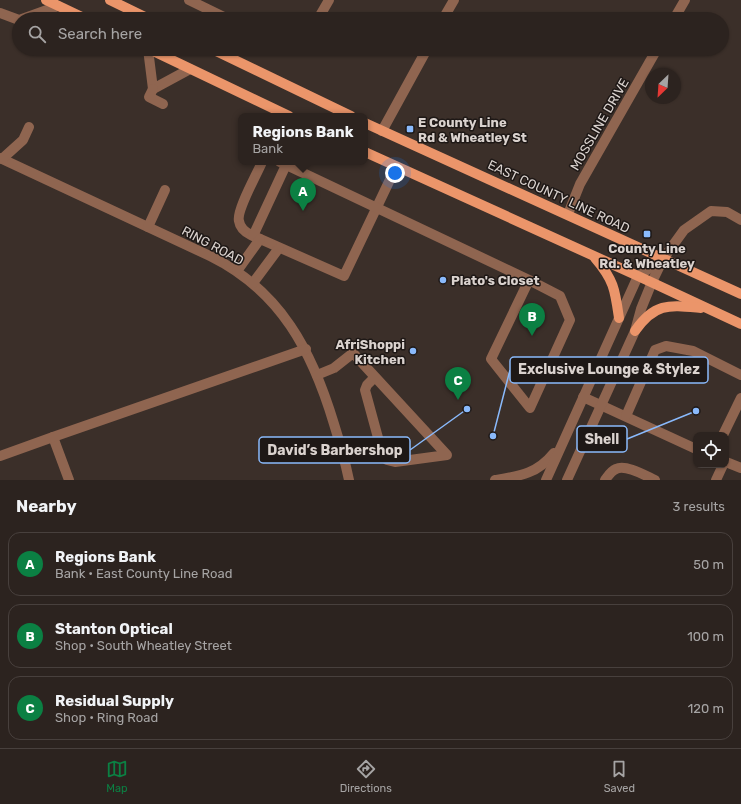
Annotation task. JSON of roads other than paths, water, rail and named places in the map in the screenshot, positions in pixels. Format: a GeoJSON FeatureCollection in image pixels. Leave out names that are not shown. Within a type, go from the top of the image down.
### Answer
{"type":"FeatureCollection","features":[{"type":"Feature","properties":{"kind":"main road"},"geometry":{"type":"LineString","coordinates":[[46,0],[71,12]]}},
{"type":"Feature","properties":{"kind":"main road"},"geometry":{"type":"LineString","coordinates":[[110,0],[135,12]]}},
{"type":"Feature","properties":{"kind":"main road"},"geometry":{"type":"LineString","coordinates":[[163,56],[283,113]]}},
{"type":"Feature","properties":{"kind":"main road"},"geometry":{"type":"LineString","coordinates":[[227,56],[345,113]]}},
{"type":"Feature","properties":{"kind":"main road","name":"EAST COUNTY LINE ROAD"},"geometry":{"type":"LineString","coordinates":[[368,124],[568,214],[741,294]]}},
{"type":"Feature","properties":{"kind":"main road"},"geometry":{"type":"LineString","coordinates":[[368,153],[741,324]]}},
{"type":"Feature","properties":{"kind":"main road"},"geometry":{"type":"LineString","coordinates":[[592,255],[606,271],[615,291],[619,318]]}},
{"type":"Feature","properties":{"kind":"main road"},"geometry":{"type":"LineString","coordinates":[[635,331],[649,314],[663,308],[672,306],[709,309]]}},
{"type":"Feature","properties":{"kind":"street"},"geometry":{"type":"LineString","coordinates":[[189,0],[214,12]]}},
{"type":"Feature","properties":{"kind":"street"},"geometry":{"type":"LineString","coordinates":[[322,12],[329,0]]}},
{"type":"Feature","properties":{"kind":"street"},"geometry":{"type":"LineString","coordinates":[[447,12],[454,0]]}},
{"type":"Feature","properties":{"kind":"street"},"geometry":{"type":"LineString","coordinates":[[678,12],[685,0]]}},
{"type":"Feature","properties":{"kind":"street"},"geometry":{"type":"LineString","coordinates":[[41,12],[58,6]]}},
{"type":"Feature","properties":{"kind":"street"},"geometry":{"type":"LineString","coordinates":[[0,13],[12,17]]}},
{"type":"Feature","properties":{"kind":"street"},"geometry":{"type":"LineString","coordinates":[[149,56],[153,89],[149,98],[163,104]]}},
{"type":"Feature","properties":{"kind":"street"},"geometry":{"type":"LineString","coordinates":[[382,131],[423,56]]}},
{"type":"Feature","properties":{"kind":"street","name":"MOSSLINE DRIVE"},"geometry":{"type":"LineString","coordinates":[[568,214],[580,184],[653,56]]}},
{"type":"Feature","properties":{"kind":"street"},"geometry":{"type":"LineString","coordinates":[[153,89],[190,69]]}},
{"type":"Feature","properties":{"kind":"street"},"geometry":{"type":"LineString","coordinates":[[1,158],[23,140],[29,127]]}},
{"type":"Feature","properties":{"kind":"street","name":"RING ROAD"},"geometry":{"type":"LineString","coordinates":[[1,158],[215,258],[237,271],[253,283],[282,314],[306,349],[330,409],[349,480]]}},
{"type":"Feature","properties":{"kind":"street"},"geometry":{"type":"LineString","coordinates":[[261,165],[238,216],[243,230],[257,238],[344,276],[396,167]]}},
{"type":"Feature","properties":{"kind":"street"},"geometry":{"type":"LineString","coordinates":[[237,271],[257,238],[283,165]]}},
{"type":"Feature","properties":{"kind":"street"},"geometry":{"type":"LineString","coordinates":[[285,165],[376,207],[529,280],[560,296],[570,320],[530,408],[491,359],[529,280]]}},
{"type":"Feature","properties":{"kind":"street"},"geometry":{"type":"LineString","coordinates":[[148,227],[165,190]]}},
{"type":"Feature","properties":{"kind":"street"},"geometry":{"type":"LineString","coordinates":[[567,480],[635,331],[641,309],[663,259],[684,230],[711,212],[727,212],[741,220]]}},
{"type":"Feature","properties":{"kind":"street"},"geometry":{"type":"LineString","coordinates":[[253,283],[279,248]]}},
{"type":"Feature","properties":{"kind":"street"},"geometry":{"type":"LineString","coordinates":[[546,480],[638,276],[663,259]]}},
{"type":"Feature","properties":{"kind":"street"},"geometry":{"type":"LineString","coordinates":[[626,416],[655,350],[666,346],[693,351],[741,375]]}},
{"type":"Feature","properties":{"kind":"street"},"geometry":{"type":"LineString","coordinates":[[0,456],[306,349]]}},
{"type":"Feature","properties":{"kind":"street"},"geometry":{"type":"LineString","coordinates":[[317,375],[334,368],[353,353],[375,376],[447,455],[395,462],[387,460],[383,456],[365,390],[367,385],[375,376]]}},
{"type":"Feature","properties":{"kind":"street"},"geometry":{"type":"LineString","coordinates":[[583,396],[693,447]]}},
{"type":"Feature","properties":{"kind":"street"},"geometry":{"type":"LineString","coordinates":[[725,432],[737,416],[741,398]]}},
{"type":"Feature","properties":{"kind":"street"},"geometry":{"type":"LineString","coordinates":[[53,437],[69,480]]}},
{"type":"Feature","properties":{"kind":"street"},"geometry":{"type":"LineString","coordinates":[[495,480],[519,476],[534,470],[549,460],[562,444]]}},
{"type":"Feature","properties":{"kind":"street"},"geometry":{"type":"LineString","coordinates":[[729,463],[741,468]]}},
{"type":"Feature","properties":{"kind":"street"},"geometry":{"type":"LineString","coordinates":[[605,480],[617,468],[623,468],[635,471],[655,480]]}},
{"type":"Feature","properties":{"kind":"street"},"geometry":{"type":"LineString","coordinates":[[716,480],[722,468]]}},
{"type":"Feature","properties":{"kind":"place","name":"E County Line Rd & Wheatley St"},"geometry":{"type":"Point","coordinates":[410,129]}},
{"type":"Feature","properties":{"kind":"place","name":"Regions Bank"},"geometry":{"type":"Point","coordinates":[303,211]}},
{"type":"Feature","properties":{"kind":"place","name":"County Line Rd. & Wheatley"},"geometry":{"type":"Point","coordinates":[647,234]}},
{"type":"Feature","properties":{"kind":"place","name":"Plato's Closet"},"geometry":{"type":"Point","coordinates":[443,280]}},
{"type":"Feature","properties":{"kind":"place","name":"Stanton Optical"},"geometry":{"type":"Point","coordinates":[532,336]}},
{"type":"Feature","properties":{"kind":"place","name":"AfriShoppi Kitchen"},"geometry":{"type":"Point","coordinates":[413,351]}},
{"type":"Feature","properties":{"kind":"place","name":"Residual Supply"},"geometry":{"type":"Point","coordinates":[458,400]}},
{"type":"Feature","properties":{"kind":"place","name":"David’s Barbershop"},"geometry":{"type":"Point","coordinates":[467,409]}},
{"type":"Feature","properties":{"kind":"place","name":"Shell"},"geometry":{"type":"Point","coordinates":[696,411]}},
{"type":"Feature","properties":{"kind":"place","name":"Exclusive Lounge & Stylez"},"geometry":{"type":"Point","coordinates":[493,436]}}]}
